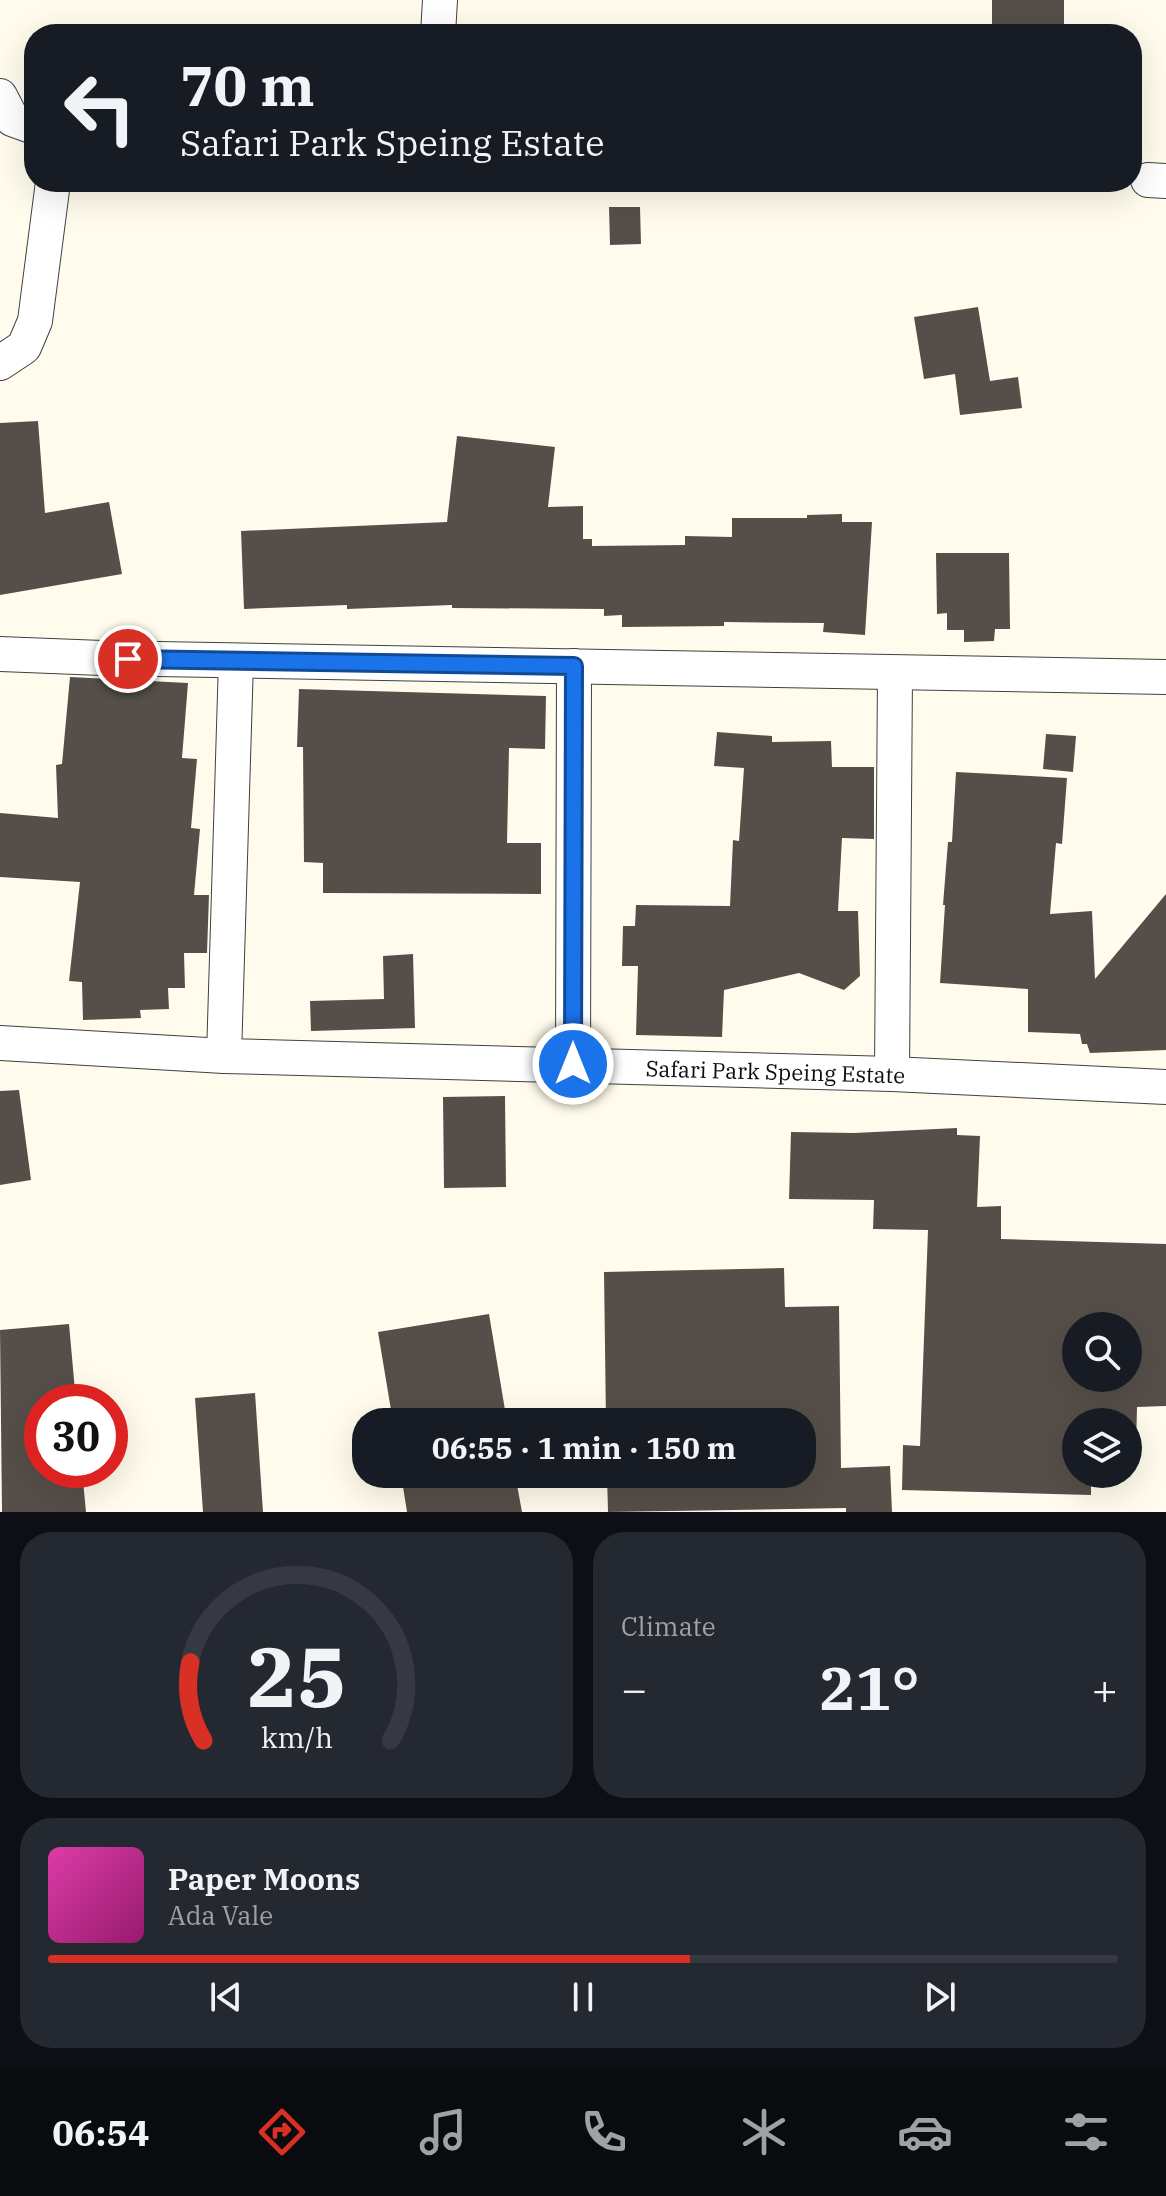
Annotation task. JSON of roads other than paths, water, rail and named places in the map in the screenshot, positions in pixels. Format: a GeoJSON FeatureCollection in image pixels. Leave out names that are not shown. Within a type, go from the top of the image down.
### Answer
{"type":"FeatureCollection","features":[{"type":"Feature","properties":{"kind":"street"},"geometry":{"type":"LineString","coordinates":[[439,24],[440,0]]}},
{"type":"Feature","properties":{"kind":"street"},"geometry":{"type":"LineString","coordinates":[[0,96],[12,119],[24,123]]}},
{"type":"Feature","properties":{"kind":"street"},"geometry":{"type":"LineString","coordinates":[[0,363],[24,347],[35,321],[52,192]]}},
{"type":"Feature","properties":{"kind":"street"},"geometry":{"type":"LineString","coordinates":[[0,654],[1166,677]]}},
{"type":"Feature","properties":{"kind":"street"},"geometry":{"type":"LineString","coordinates":[[224,1056],[236,661]]}},
{"type":"Feature","properties":{"kind":"street"},"geometry":{"type":"LineString","coordinates":[[573,1064],[574,666]]}},
{"type":"Feature","properties":{"kind":"street"},"geometry":{"type":"LineString","coordinates":[[892,1074],[895,673]]}},
{"type":"Feature","properties":{"kind":"street","name":"Safari Park Speing Estate"},"geometry":{"type":"LineString","coordinates":[[0,1043],[224,1056],[892,1074],[1166,1087]]}}]}
